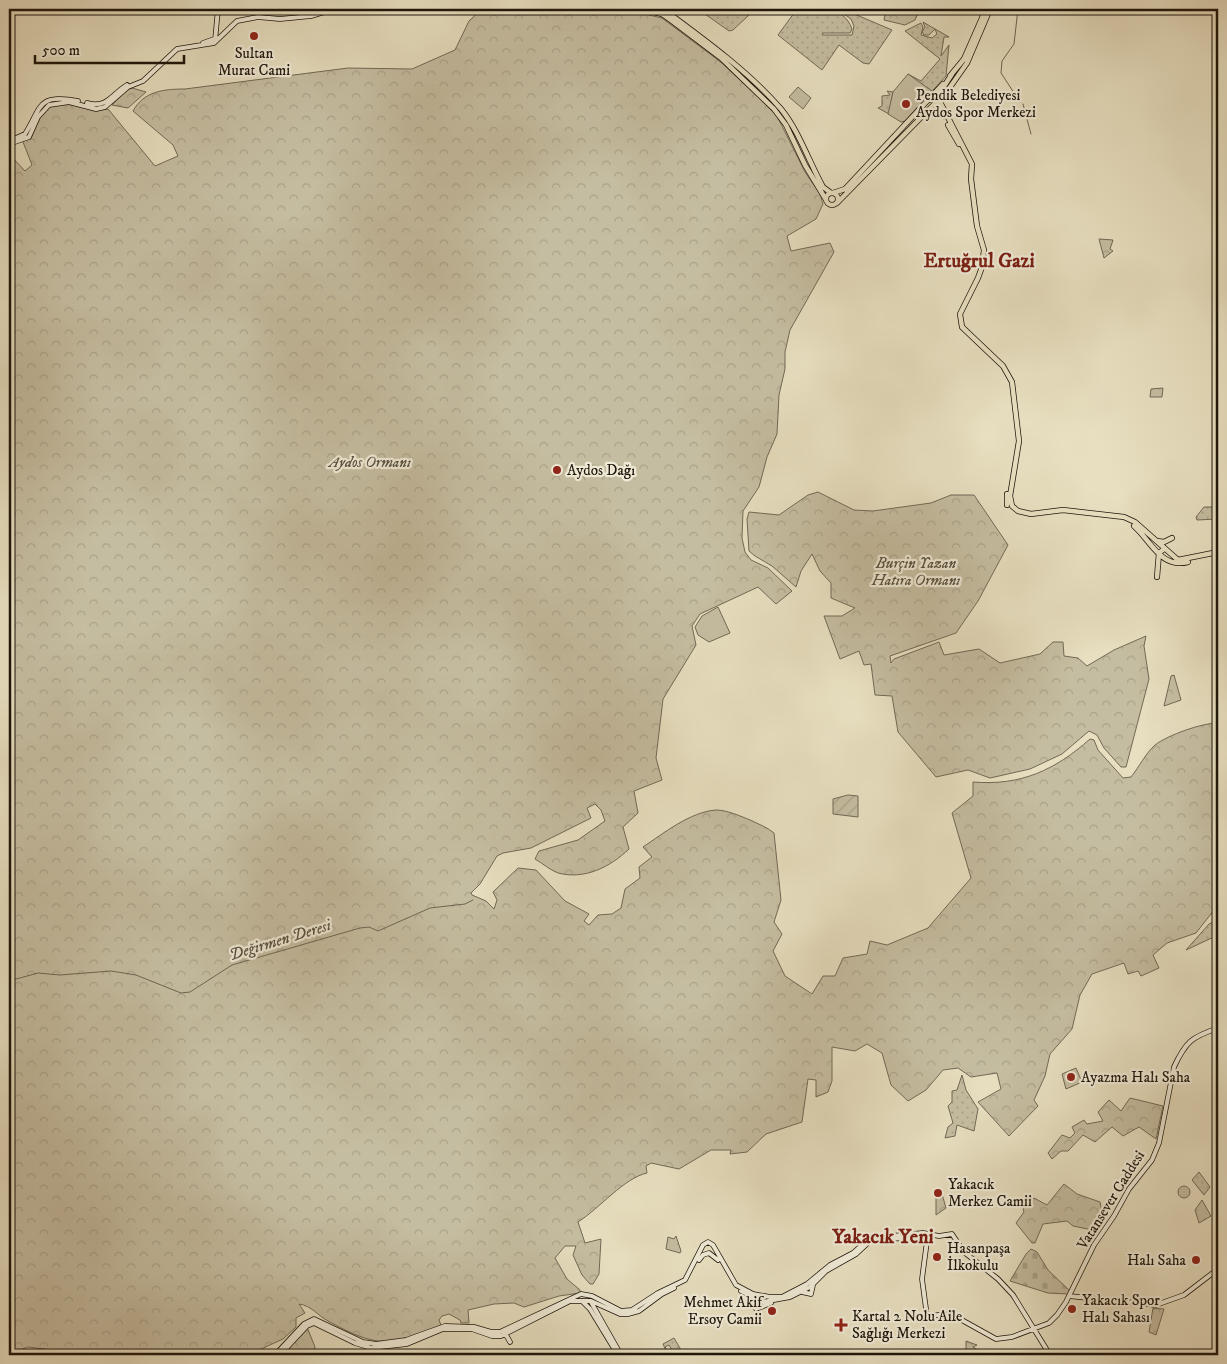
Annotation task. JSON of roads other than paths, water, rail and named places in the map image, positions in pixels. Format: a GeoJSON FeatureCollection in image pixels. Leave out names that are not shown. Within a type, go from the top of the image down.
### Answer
{"type":"FeatureCollection","features":[{"type":"Feature","properties":{"kind":"main road"},"geometry":{"type":"LineString","coordinates":[[215,42],[218,9]]}},
{"type":"Feature","properties":{"kind":"main road"},"geometry":{"type":"LineString","coordinates":[[215,42],[232,23],[245,17],[264,15],[281,18],[316,14],[328,9]]}},
{"type":"Feature","properties":{"kind":"main road"},"geometry":{"type":"LineString","coordinates":[[9,143],[21,141],[28,136],[38,117],[48,105],[69,102],[101,109],[112,103],[121,91],[143,81],[177,49],[215,42],[233,24],[242,19],[264,17],[280,19],[311,16],[334,9]]}},
{"type":"Feature","properties":{"kind":"main road"},"geometry":{"type":"LineString","coordinates":[[641,9],[662,14],[672,21],[721,58],[774,109],[786,125],[805,165],[828,205],[837,203],[948,90],[967,63],[990,9]]}},
{"type":"Feature","properties":{"kind":"main road"},"geometry":{"type":"LineString","coordinates":[[659,9],[722,54],[780,109],[791,124],[823,187],[838,197],[837,203]]}},
{"type":"Feature","properties":{"kind":"main road"},"geometry":{"type":"LineString","coordinates":[[825,198],[845,188],[952,74],[964,59],[986,9]]}},
{"type":"Feature","properties":{"kind":"main road"},"geometry":{"type":"LineString","coordinates":[[936,102],[952,74]]}},
{"type":"Feature","properties":{"kind":"main road"},"geometry":{"type":"LineString","coordinates":[[944,113],[944,100],[948,90]]}},
{"type":"Feature","properties":{"kind":"main road"},"geometry":{"type":"LineString","coordinates":[[927,101],[936,102],[944,113],[952,136],[964,151],[970,163],[970,194],[975,226],[982,250],[981,262],[972,287],[958,312],[957,323],[963,332],[1002,368],[1010,385],[1017,447],[1008,503]]}},
{"type":"Feature","properties":{"kind":"main road"},"geometry":{"type":"LineString","coordinates":[[927,101],[936,102]]}},
{"type":"Feature","properties":{"kind":"main road"},"geometry":{"type":"LineString","coordinates":[[924,115],[934,111],[944,113]]}},
{"type":"Feature","properties":{"kind":"main road"},"geometry":{"type":"LineString","coordinates":[[896,124],[901,130]]}},
{"type":"Feature","properties":{"kind":"main road"},"geometry":{"type":"LineString","coordinates":[[901,130],[912,126]]}},
{"type":"Feature","properties":{"kind":"main road"},"geometry":{"type":"LineString","coordinates":[[1008,503],[1016,510],[1031,514],[1063,510],[1124,517],[1152,537],[1169,553],[1176,558],[1184,560],[1218,553]]}},
{"type":"Feature","properties":{"kind":"main road"},"geometry":{"type":"LineString","coordinates":[[1008,503],[1016,512],[1029,516],[1064,512],[1126,520],[1144,535],[1159,555],[1177,564]]}},
{"type":"Feature","properties":{"kind":"main road"},"geometry":{"type":"LineString","coordinates":[[1152,537],[1163,542],[1172,538]]}},
{"type":"Feature","properties":{"kind":"main road"},"geometry":{"type":"LineString","coordinates":[[1164,549],[1159,555],[1156,577],[1169,553]]}},
{"type":"Feature","properties":{"kind":"main road"},"geometry":{"type":"LineString","coordinates":[[1161,567],[1166,564],[1177,564],[1218,553]]}},
{"type":"Feature","properties":{"kind":"main road","name":"Vatansever Caddesi"},"geometry":{"type":"LineString","coordinates":[[924,1237],[922,1285],[927,1316],[951,1314],[996,1339],[1012,1337],[1048,1323],[1061,1310],[1094,1245],[1114,1216],[1131,1185],[1152,1160],[1158,1143],[1177,1062],[1188,1042],[1196,1035],[1218,1028]]}},
{"type":"Feature","properties":{"kind":"main road"},"geometry":{"type":"LineString","coordinates":[[763,1304],[781,1300],[800,1292],[811,1294],[813,1285],[826,1271],[856,1254],[872,1240],[939,1236],[950,1233],[958,1240],[964,1252],[1009,1290],[1050,1355]]}},
{"type":"Feature","properties":{"kind":"main road"},"geometry":{"type":"LineString","coordinates":[[506,1334],[516,1324],[576,1295],[591,1295],[621,1311],[632,1310],[653,1296],[685,1280],[703,1247],[704,1237],[713,1245],[734,1283],[756,1297],[763,1304]]}},
{"type":"Feature","properties":{"kind":"main road"},"geometry":{"type":"LineString","coordinates":[[703,1247],[708,1253],[717,1258],[734,1286],[756,1297],[770,1297],[782,1296],[807,1284],[830,1265],[853,1253],[870,1238],[924,1237]]}},
{"type":"Feature","properties":{"kind":"main road"},"geometry":{"type":"LineString","coordinates":[[280,1355],[306,1326],[314,1323],[355,1343],[371,1348],[406,1344],[443,1329],[472,1329],[492,1336],[506,1334],[570,1301],[591,1301],[624,1314],[639,1311],[662,1294],[686,1282],[701,1257],[708,1253],[713,1245]]}},
{"type":"Feature","properties":{"kind":"main road"},"geometry":{"type":"LineString","coordinates":[[1069,1296],[1156,1305],[1184,1295],[1218,1269]]}},
{"type":"Feature","properties":{"kind":"main road"},"geometry":{"type":"LineString","coordinates":[[583,1294],[581,1296],[582,1301],[590,1309],[620,1355]]}},
{"type":"Feature","properties":{"kind":"main road"},"geometry":{"type":"LineString","coordinates":[[591,1295],[591,1301],[620,1355]]}},
{"type":"Feature","properties":{"kind":"main road"},"geometry":{"type":"LineString","coordinates":[[756,1297],[758,1305],[756,1309],[770,1297]]}},
{"type":"Feature","properties":{"kind":"main road"},"geometry":{"type":"LineString","coordinates":[[598,1315],[599,1308],[606,1308]]}},
{"type":"Feature","properties":{"kind":"main road"},"geometry":{"type":"LineString","coordinates":[[275,1355],[304,1324],[314,1319],[363,1342],[376,1344],[406,1340],[445,1326],[465,1326],[506,1334]]}},
{"type":"Feature","properties":{"kind":"main road"},"geometry":{"type":"LineString","coordinates":[[365,1354],[371,1348]]}},
{"type":"Feature","properties":{"kind":"waterway"},"geometry":{"type":"LineString","coordinates":[[1018,9],[1014,44],[1002,61],[1001,73],[1020,102]]}},
{"type":"Feature","properties":{"kind":"waterway"},"geometry":{"type":"LineString","coordinates":[[1023,104],[1031,134]]}},
{"type":"Feature","properties":{"kind":"waterway","name":"Değirmen Deresi"},"geometry":{"type":"LineString","coordinates":[[9,981],[38,973],[60,975],[111,971],[136,975],[181,993],[190,992],[232,965],[360,928],[369,927],[378,931],[430,908],[465,904],[473,900]]}},
{"type":"Feature","properties":{"kind":"place","name":"Sultan Murat Cami"},"geometry":{"type":"Point","coordinates":[254,36]}},
{"type":"Feature","properties":{"kind":"place","name":"Pendik Belediyesi Aydos Spor Merkezi"},"geometry":{"type":"Point","coordinates":[906,104]}},
{"type":"Feature","properties":{"kind":"place","name":"Aydos Dağı"},"geometry":{"type":"Point","coordinates":[557,470]}},
{"type":"Feature","properties":{"kind":"place","name":"Ayazma Halı Saha"},"geometry":{"type":"Point","coordinates":[1071,1077]}},
{"type":"Feature","properties":{"kind":"place","name":"Yakacık Merkez Camii"},"geometry":{"type":"Point","coordinates":[938,1193]}},
{"type":"Feature","properties":{"kind":"place","name":"Hasanpaşa İlkokulu"},"geometry":{"type":"Point","coordinates":[937,1257]}},
{"type":"Feature","properties":{"kind":"place","name":"Halı Saha"},"geometry":{"type":"Point","coordinates":[1196,1260]}},
{"type":"Feature","properties":{"kind":"place","name":"Yakacık Spor Halı Sahası"},"geometry":{"type":"Point","coordinates":[1072,1309]}},
{"type":"Feature","properties":{"kind":"place","name":"Mehmet Akif Ersoy Camii"},"geometry":{"type":"Point","coordinates":[772,1311]}},
{"type":"Feature","properties":{"kind":"place","name":"Kartal 2 Nolu Aile Sağlığı Merkezi"},"geometry":{"type":"Point","coordinates":[841,1325]}},
{"type":"Feature","properties":{"kind":"district","name":"Ertuğrul Gazi"},"geometry":{"type":"Point","coordinates":[979,261]}},
{"type":"Feature","properties":{"kind":"district","name":"Yakacık Yeni"},"geometry":{"type":"Point","coordinates":[883,1237]}},
{"type":"Feature","properties":{"kind":"park label","name":"Aydos Ormanı"},"geometry":{"type":"Point","coordinates":[370,462]}},
{"type":"Feature","properties":{"kind":"park label","name":"Burçin Yazan Hatıra Ormanı"},"geometry":{"type":"Point","coordinates":[916,572]}}]}
